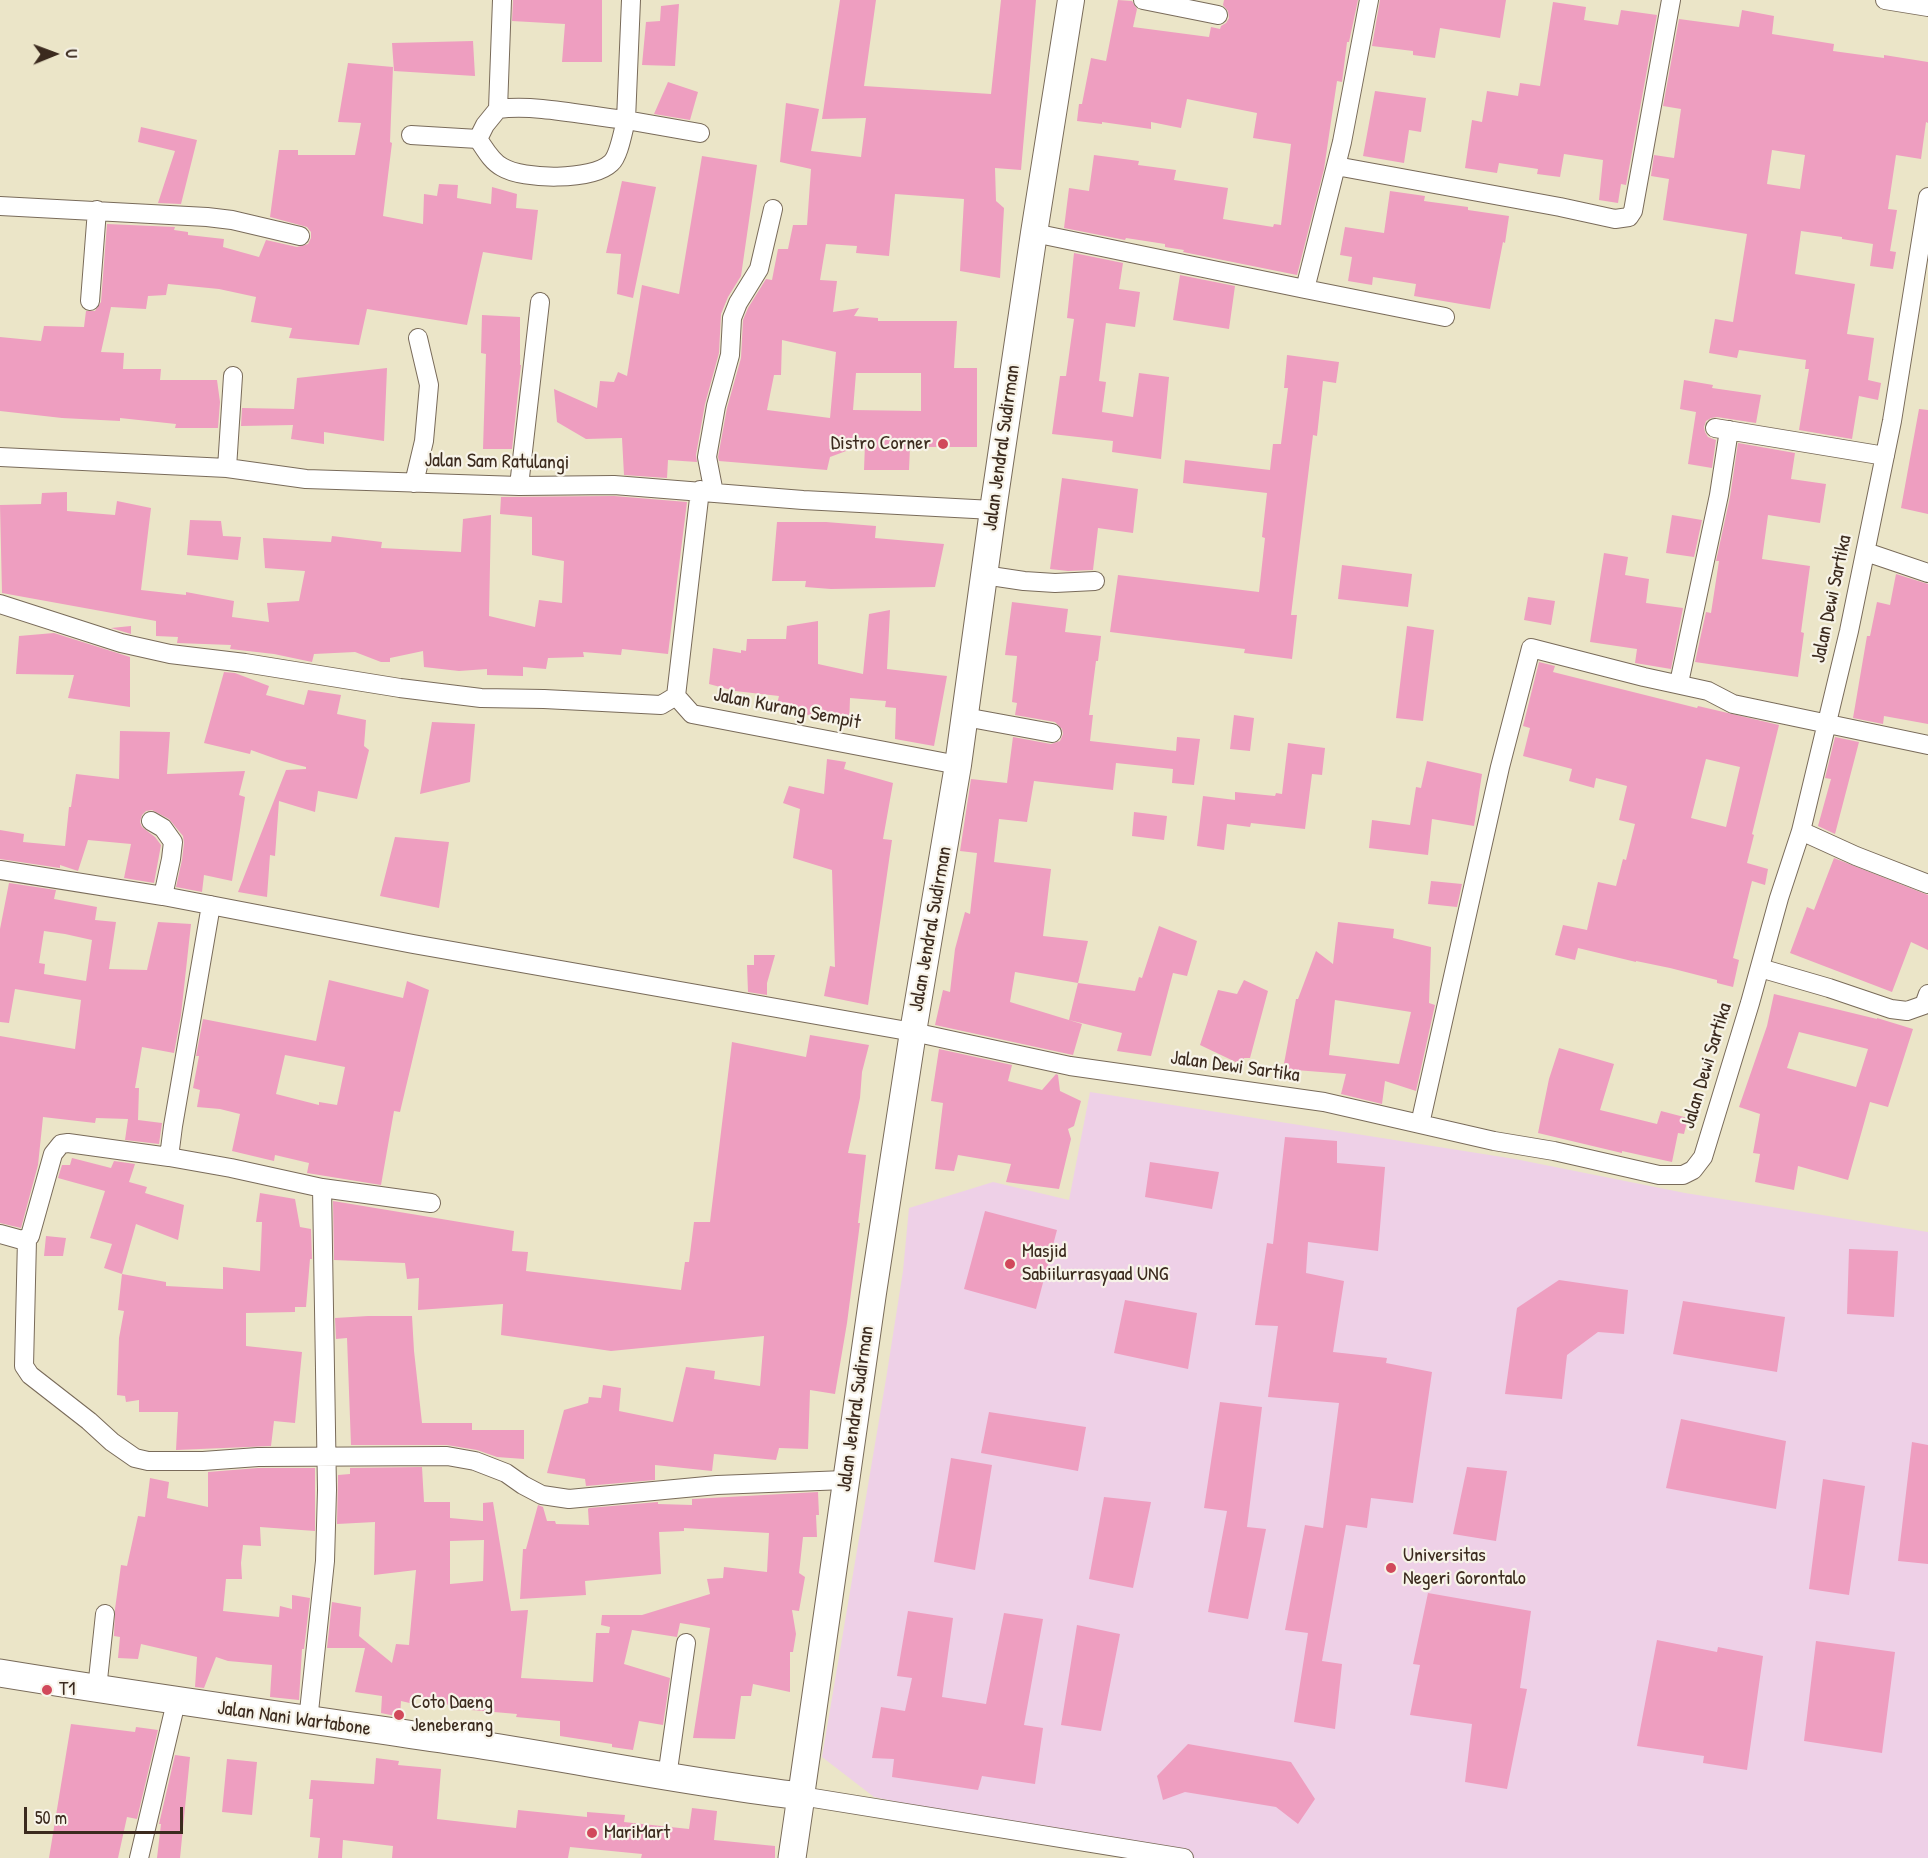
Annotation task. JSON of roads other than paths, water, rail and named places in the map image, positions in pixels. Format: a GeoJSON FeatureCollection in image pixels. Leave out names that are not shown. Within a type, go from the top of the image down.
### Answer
{"type":"FeatureCollection","features":[{"type":"Feature","properties":{"kind":"main road","name":"Jalan Nani Wartabone"},"geometry":{"type":"LineString","coordinates":[[0,1673],[176,1702],[475,1744],[667,1777],[801,1796]]}},
{"type":"Feature","properties":{"kind":"main road","name":"Jalan Jendral Sudirman"},"geometry":{"type":"LineString","coordinates":[[792,1858],[801,1796]]}},
{"type":"Feature","properties":{"kind":"street"},"geometry":{"type":"LineString","coordinates":[[478,138],[485,125],[498,110],[502,0]]}},
{"type":"Feature","properties":{"kind":"street"},"geometry":{"type":"LineString","coordinates":[[478,138],[491,158],[499,166],[509,171],[539,176],[569,176],[595,171],[611,163],[615,157],[626,120],[631,0]]}},
{"type":"Feature","properties":{"kind":"street","name":"Jalan Jendral Sudirman"},"geometry":{"type":"LineString","coordinates":[[801,1796],[845,1480],[913,1032],[958,765],[993,510],[1071,0]]}},
{"type":"Feature","properties":{"kind":"street"},"geometry":{"type":"LineString","coordinates":[[1143,0],[1218,15]]}},
{"type":"Feature","properties":{"kind":"street"},"geometry":{"type":"LineString","coordinates":[[1305,289],[1336,166],[1369,0]]}},
{"type":"Feature","properties":{"kind":"street"},"geometry":{"type":"LineString","coordinates":[[1336,166],[1615,219],[1629,217],[1633,211],[1671,0]]}},
{"type":"Feature","properties":{"kind":"street"},"geometry":{"type":"LineString","coordinates":[[1885,0],[1928,7]]}},
{"type":"Feature","properties":{"kind":"street"},"geometry":{"type":"LineString","coordinates":[[498,110],[527,108],[626,120],[700,133]]}},
{"type":"Feature","properties":{"kind":"street"},"geometry":{"type":"LineString","coordinates":[[411,135],[478,138]]}},
{"type":"Feature","properties":{"kind":"street","name":"Jalan Dewi Sartika"},"geometry":{"type":"LineString","coordinates":[[0,870],[163,896],[618,981],[913,1032],[1070,1066],[1324,1102],[1659,1174],[1683,1175],[1693,1170],[1703,1158],[1779,898],[1801,831],[1866,552],[1885,456],[1928,197]]}},
{"type":"Feature","properties":{"kind":"street"},"geometry":{"type":"LineString","coordinates":[[0,206],[207,217],[231,220],[300,236]]}},
{"type":"Feature","properties":{"kind":"street"},"geometry":{"type":"LineString","coordinates":[[0,604],[121,643],[170,654],[481,698],[661,705],[676,696],[707,492],[707,457],[718,395],[730,355],[732,318],[738,303],[759,269],[773,209]]}},
{"type":"Feature","properties":{"kind":"street"},"geometry":{"type":"LineString","coordinates":[[90,301],[97,210]]}},
{"type":"Feature","properties":{"kind":"street"},"geometry":{"type":"LineString","coordinates":[[1034,233],[1445,317]]}},
{"type":"Feature","properties":{"kind":"street"},"geometry":{"type":"LineString","coordinates":[[519,486],[540,302]]}},
{"type":"Feature","properties":{"kind":"street"},"geometry":{"type":"LineString","coordinates":[[414,483],[424,441],[429,385],[418,338]]}},
{"type":"Feature","properties":{"kind":"street"},"geometry":{"type":"LineString","coordinates":[[227,468],[233,376]]}},
{"type":"Feature","properties":{"kind":"street"},"geometry":{"type":"LineString","coordinates":[[1679,683],[1719,495],[1722,429],[1885,456]]}},
{"type":"Feature","properties":{"kind":"street","name":"Jalan Sam Ratulangi"},"geometry":{"type":"LineString","coordinates":[[0,456],[227,468],[306,479],[519,486],[614,485],[993,510]]}},
{"type":"Feature","properties":{"kind":"street"},"geometry":{"type":"LineString","coordinates":[[1866,552],[1928,573]]}},
{"type":"Feature","properties":{"kind":"street"},"geometry":{"type":"LineString","coordinates":[[984,575],[1055,583],[1095,581]]}},
{"type":"Feature","properties":{"kind":"street"},"geometry":{"type":"LineString","coordinates":[[1420,1124],[1500,767],[1531,648],[1708,691],[1733,704],[1928,745]]}},
{"type":"Feature","properties":{"kind":"street","name":"Jalan Kurang Sempit"},"geometry":{"type":"LineString","coordinates":[[676,696],[692,714],[958,765]]}},
{"type":"Feature","properties":{"kind":"street"},"geometry":{"type":"LineString","coordinates":[[965,717],[1052,733]]}},
{"type":"Feature","properties":{"kind":"street"},"geometry":{"type":"LineString","coordinates":[[151,821],[163,828],[173,842],[163,896]]}},
{"type":"Feature","properties":{"kind":"street"},"geometry":{"type":"LineString","coordinates":[[1801,831],[1856,856],[1928,884]]}},
{"type":"Feature","properties":{"kind":"street"},"geometry":{"type":"LineString","coordinates":[[169,1157],[211,905]]}},
{"type":"Feature","properties":{"kind":"street"},"geometry":{"type":"LineString","coordinates":[[1760,969],[1829,988],[1891,1009],[1907,1011],[1918,1008],[1924,1005],[1928,994]]}},
{"type":"Feature","properties":{"kind":"street"},"geometry":{"type":"LineString","coordinates":[[431,1203],[322,1188],[169,1157],[68,1143],[61,1144],[53,1154],[32,1233],[27,1239],[24,1366],[30,1375],[112,1442],[135,1458],[148,1461],[203,1461],[258,1456],[447,1456],[475,1461],[506,1473],[542,1494],[569,1499],[717,1485],[845,1480]]}},
{"type":"Feature","properties":{"kind":"street"},"geometry":{"type":"LineString","coordinates":[[308,1721],[325,1562],[327,1490],[322,1188]]}},
{"type":"Feature","properties":{"kind":"street"},"geometry":{"type":"LineString","coordinates":[[0,1233],[22,1240],[27,1239]]}},
{"type":"Feature","properties":{"kind":"street"},"geometry":{"type":"LineString","coordinates":[[97,1689],[105,1614]]}},
{"type":"Feature","properties":{"kind":"street"},"geometry":{"type":"LineString","coordinates":[[667,1777],[686,1643]]}},
{"type":"Feature","properties":{"kind":"street"},"geometry":{"type":"LineString","coordinates":[[139,1858],[176,1702]]}},
{"type":"Feature","properties":{"kind":"street"},"geometry":{"type":"LineString","coordinates":[[801,1796],[1131,1854],[1184,1858]]}},
{"type":"Feature","properties":{"kind":"place","name":"Distro Corner"},"geometry":{"type":"Point","coordinates":[943,444]}},
{"type":"Feature","properties":{"kind":"place","name":"Masjid Sabiilurrasyaad UNG"},"geometry":{"type":"Point","coordinates":[1010,1264]}},
{"type":"Feature","properties":{"kind":"place","name":"Universitas Negeri Gorontalo"},"geometry":{"type":"Point","coordinates":[1391,1568]}},
{"type":"Feature","properties":{"kind":"place","name":"T1"},"geometry":{"type":"Point","coordinates":[47,1690]}},
{"type":"Feature","properties":{"kind":"place","name":"Coto Daeng Jeneberang"},"geometry":{"type":"Point","coordinates":[399,1715]}},
{"type":"Feature","properties":{"kind":"place","name":"MariMart"},"geometry":{"type":"Point","coordinates":[592,1833]}}]}
